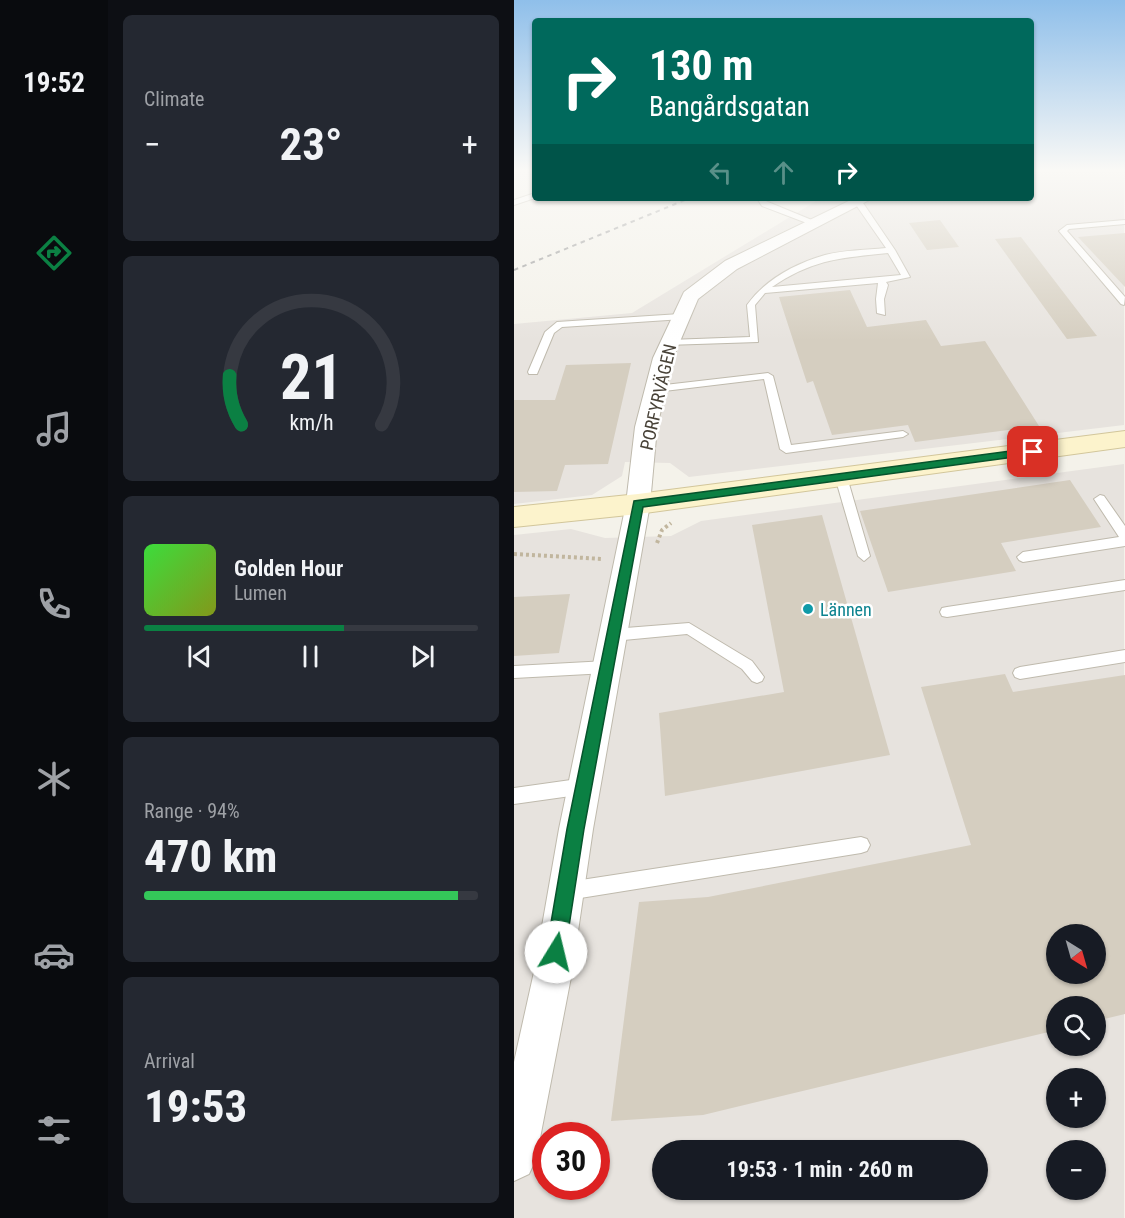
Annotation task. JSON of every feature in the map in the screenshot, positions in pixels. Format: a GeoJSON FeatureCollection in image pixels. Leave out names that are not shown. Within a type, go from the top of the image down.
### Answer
{"type":"FeatureCollection","features":[{"type":"Feature","properties":{"kind":"main road"},"geometry":{"type":"LineString","coordinates":[[514,517],[638,504],[1123,442]]}},
{"type":"Feature","properties":{"kind":"street","name":"PORFYRVÄGEN"},"geometry":{"type":"LineString","coordinates":[[515,1152],[553,972],[638,504],[646,427],[669,343],[690,296],[731,265],[805,228]]}},
{"type":"Feature","properties":{"kind":"lane"},"geometry":{"type":"LineString","coordinates":[[762,291],[906,277],[878,228]]}},
{"type":"Feature","properties":{"kind":"lane"},"geometry":{"type":"LineString","coordinates":[[1066,228],[1063,231],[1124,302]]}},
{"type":"Feature","properties":{"kind":"lane"},"geometry":{"type":"LineString","coordinates":[[669,343],[756,340],[751,305],[762,291],[786,274],[827,257],[891,250]]}},
{"type":"Feature","properties":{"kind":"lane"},"geometry":{"type":"LineString","coordinates":[[881,280],[884,285],[880,299],[882,313]]}},
{"type":"Feature","properties":{"kind":"lane"},"geometry":{"type":"LineString","coordinates":[[534,372],[550,332],[560,324],[680,316]]}},
{"type":"Feature","properties":{"kind":"lane"},"geometry":{"type":"LineString","coordinates":[[656,389],[768,376],[786,449],[903,434]]}},
{"type":"Feature","properties":{"kind":"lane"},"geometry":{"type":"LineString","coordinates":[[841,477],[865,556]]}},
{"type":"Feature","properties":{"kind":"lane"},"geometry":{"type":"LineString","coordinates":[[1100,498],[1124,536]]}},
{"type":"Feature","properties":{"kind":"lane"},"geometry":{"type":"LineString","coordinates":[[1023,557],[1124,541]]}},
{"type":"Feature","properties":{"kind":"lane"},"geometry":{"type":"LineString","coordinates":[[947,612],[1124,585]]}},
{"type":"Feature","properties":{"kind":"lane"},"geometry":{"type":"LineString","coordinates":[[613,634],[689,628],[746,665],[757,677]]}},
{"type":"Feature","properties":{"kind":"lane"},"geometry":{"type":"LineString","coordinates":[[1020,673],[1124,656]]}},
{"type":"Feature","properties":{"kind":"lane"},"geometry":{"type":"LineString","coordinates":[[514,672],[607,667]]}},
{"type":"Feature","properties":{"kind":"lane"},"geometry":{"type":"LineString","coordinates":[[514,796],[585,786]]}},
{"type":"Feature","properties":{"kind":"lane"},"geometry":{"type":"LineString","coordinates":[[566,891],[861,846]]}},
{"type":"Feature","properties":{"kind":"path"},"geometry":{"type":"LineString","coordinates":[[514,554],[652,558],[662,530],[678,519]]}},
{"type":"Feature","properties":{"kind":"shaded area"},"geometry":{"type":"Polygon","coordinates":[[[772,228],[1124,228],[1124,425],[689,477],[670,463],[625,462],[622,476],[592,495],[514,504],[514,324],[632,313],[772,228]]]}},
{"type":"Feature","properties":{"kind":"shaded area"},"geometry":{"type":"Polygon","coordinates":[[[1124,464],[1124,1218],[514,1218],[514,535],[571,529],[605,538],[671,536],[701,521],[1124,464]]]}},
{"type":"Feature","properties":{"kind":"building"},"geometry":{"type":"Polygon","coordinates":[[[912,228],[946,228],[959,247],[927,250],[912,228]]]}},
{"type":"Feature","properties":{"kind":"building"},"geometry":{"type":"Polygon","coordinates":[[[1125,233],[1125,287],[1078,237],[1125,233]]]}},
{"type":"Feature","properties":{"kind":"building"},"geometry":{"type":"Polygon","coordinates":[[[1021,237],[1097,336],[1067,339],[995,239],[1021,237]]]}},
{"type":"Feature","properties":{"kind":"building"},"geometry":{"type":"Polygon","coordinates":[[[850,290],[867,327],[926,320],[941,346],[985,341],[1039,426],[915,442],[908,425],[832,435],[813,381],[807,383],[779,297],[850,290]]]}},
{"type":"Feature","properties":{"kind":"building"},"geometry":{"type":"Polygon","coordinates":[[[631,363],[608,464],[565,465],[557,491],[514,492],[514,400],[555,400],[566,365],[631,363]]]}},
{"type":"Feature","properties":{"kind":"building"},"geometry":{"type":"Polygon","coordinates":[[[1070,480],[1101,527],[1001,543],[1016,571],[888,592],[860,511],[1070,480]]]}},
{"type":"Feature","properties":{"kind":"building","name":"Lännen"},"geometry":{"type":"Polygon","coordinates":[[[822,515],[890,755],[665,796],[659,713],[784,692],[752,525],[822,515]]]}},
{"type":"Feature","properties":{"kind":"building"},"geometry":{"type":"Polygon","coordinates":[[[570,594],[559,653],[514,656],[514,597],[570,594]]]}},
{"type":"Feature","properties":{"kind":"building"},"geometry":{"type":"Polygon","coordinates":[[[1005,674],[1013,692],[1125,675],[1125,1014],[1106,1019],[1106,996],[1046,996],[1046,1033],[703,1115],[611,1121],[639,902],[708,897],[971,845],[921,687],[1005,674]]]}},
{"type":"Feature","properties":{"kind":"railway"},"geometry":{"type":"LineString","coordinates":[[514,270],[617,228]]}},
{"type":"Feature","properties":{"kind":"place","name":"Lännen"},"geometry":{"type":"Point","coordinates":[808,609]}},
{"type":"Feature","properties":{"kind":"route"},"geometry":{"type":"LineString","coordinates":[[556,952],[576,829],[638,504],[1033,452]]}}]}
